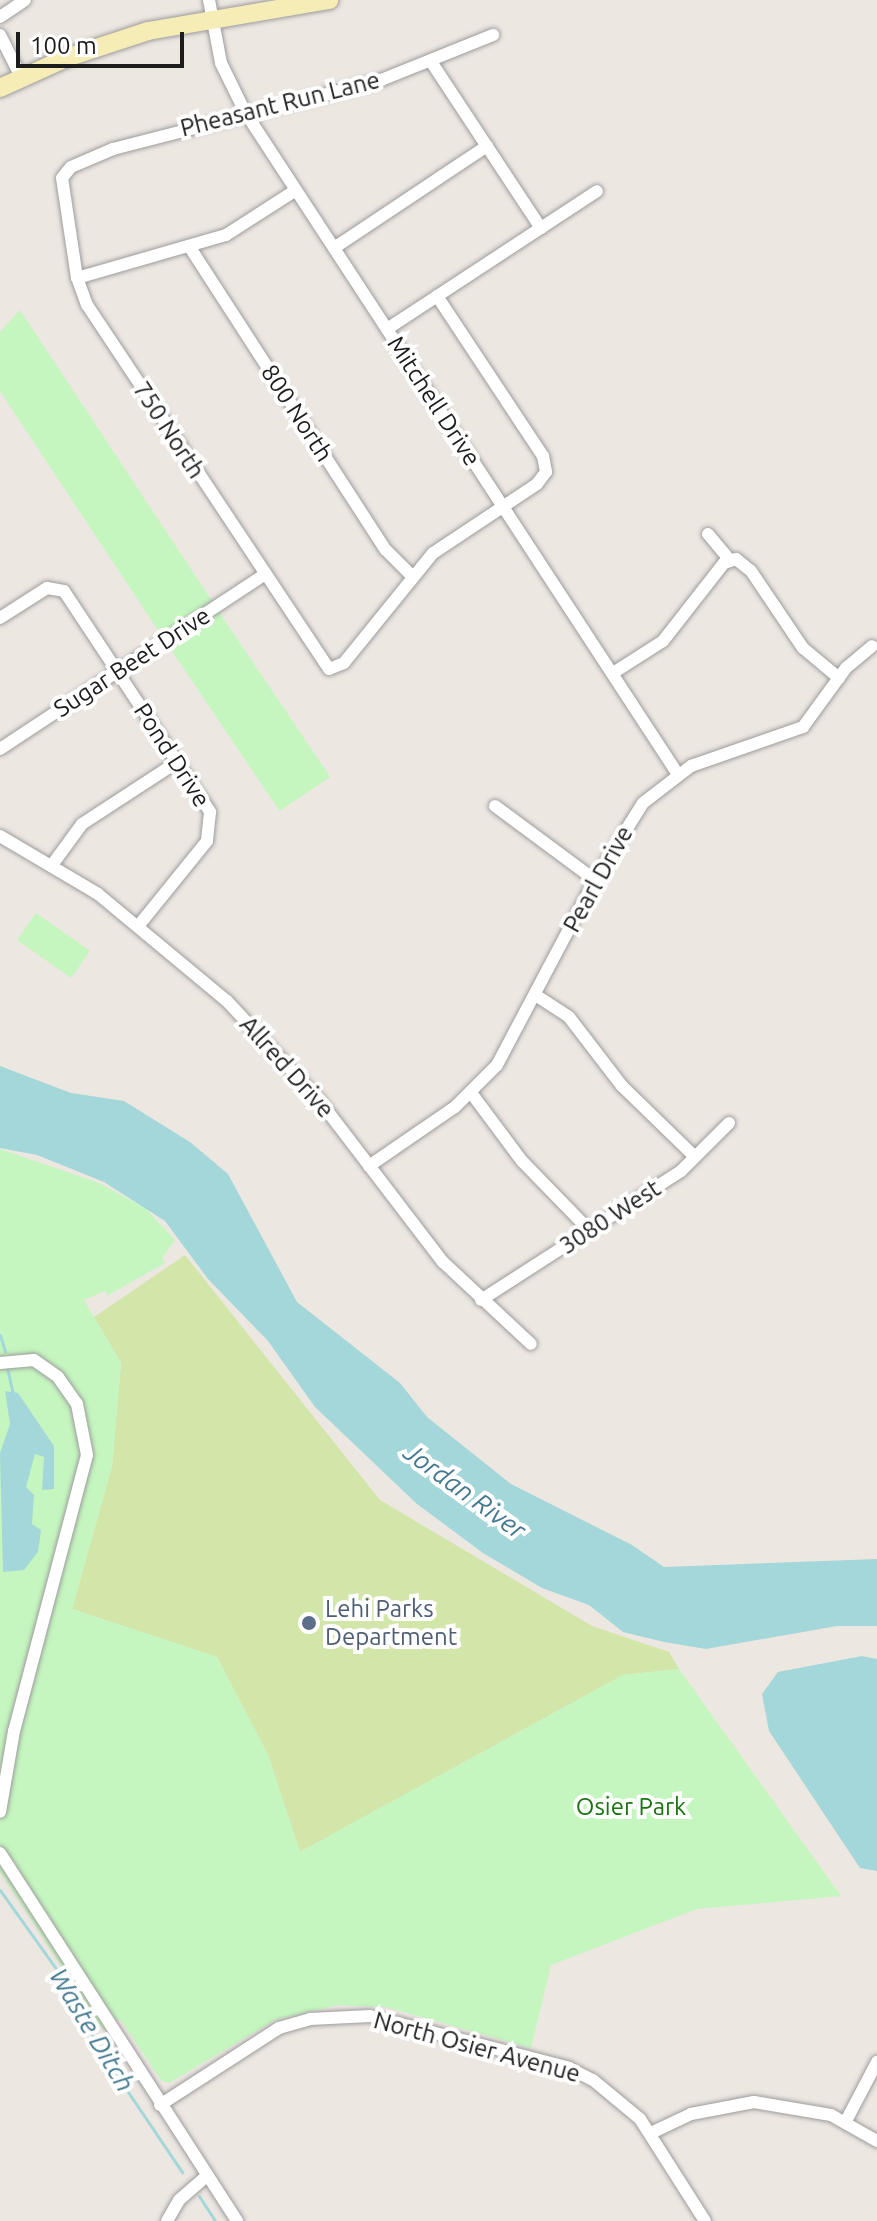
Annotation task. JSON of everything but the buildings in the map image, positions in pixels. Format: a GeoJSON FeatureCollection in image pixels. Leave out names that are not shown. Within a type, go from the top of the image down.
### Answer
{"type":"FeatureCollection","features":[{"type":"Feature","properties":{"kind":"street"},"geometry":{"type":"LineString","coordinates":[[0,17],[25,0]]}},
{"type":"Feature","properties":{"kind":"street","name":"Mitchell Drive"},"geometry":{"type":"LineString","coordinates":[[209,0],[225,74],[245,112],[677,773]]}},
{"type":"Feature","properties":{"kind":"street"},"geometry":{"type":"LineString","coordinates":[[0,88],[21,77],[148,31],[329,0]]}},
{"type":"Feature","properties":{"kind":"street"},"geometry":{"type":"LineString","coordinates":[[0,35],[21,77]]}},
{"type":"Feature","properties":{"kind":"street","name":"Pheasant Run Lane"},"geometry":{"type":"LineString","coordinates":[[67,171],[113,149],[245,112],[354,88],[432,63],[493,35]]}},
{"type":"Feature","properties":{"kind":"street"},"geometry":{"type":"LineString","coordinates":[[432,63],[541,228]]}},
{"type":"Feature","properties":{"kind":"street"},"geometry":{"type":"LineString","coordinates":[[334,248],[487,146]]}},
{"type":"Feature","properties":{"kind":"street","name":"750 North"},"geometry":{"type":"LineString","coordinates":[[67,171],[61,186],[77,278],[94,317],[329,669],[344,663],[412,576]]}},
{"type":"Feature","properties":{"kind":"street"},"geometry":{"type":"LineString","coordinates":[[77,278],[226,235],[296,190]]}},
{"type":"Feature","properties":{"kind":"street"},"geometry":{"type":"LineString","coordinates":[[387,329],[597,191]]}},
{"type":"Feature","properties":{"kind":"street","name":"800 North"},"geometry":{"type":"LineString","coordinates":[[189,246],[386,550],[412,576]]}},
{"type":"Feature","properties":{"kind":"street"},"geometry":{"type":"LineString","coordinates":[[412,576],[433,553],[537,484],[546,472],[543,456],[437,296]]}},
{"type":"Feature","properties":{"kind":"street"},"geometry":{"type":"LineString","coordinates":[[708,534],[730,560],[745,564],[803,648],[839,678]]}},
{"type":"Feature","properties":{"kind":"street"},"geometry":{"type":"LineString","coordinates":[[613,673],[670,634],[730,560]]}},
{"type":"Feature","properties":{"kind":"street","name":"Sugar Beet Drive"},"geometry":{"type":"LineString","coordinates":[[0,749],[264,575]]}},
{"type":"Feature","properties":{"kind":"street","name":"Pond Drive"},"geometry":{"type":"LineString","coordinates":[[0,618],[56,587],[67,594],[210,812],[211,830],[139,925]]}},
{"type":"Feature","properties":{"kind":"street","name":"Pearl Drive"},"geometry":{"type":"LineString","coordinates":[[369,1166],[472,1094],[509,1049],[595,880],[635,813],[677,773],[794,733],[812,719],[839,678],[872,646]]}},
{"type":"Feature","properties":{"kind":"street"},"geometry":{"type":"LineString","coordinates":[[52,865],[82,824],[177,762]]}},
{"type":"Feature","properties":{"kind":"street"},"geometry":{"type":"LineString","coordinates":[[495,806],[595,880]]}},
{"type":"Feature","properties":{"kind":"street","name":"Allred Drive"},"geometry":{"type":"LineString","coordinates":[[0,836],[52,865],[139,925],[264,1037],[369,1166],[427,1244],[481,1300],[531,1344]]}},
{"type":"Feature","properties":{"kind":"street"},"geometry":{"type":"LineString","coordinates":[[537,996],[569,1017],[614,1078],[693,1155]]}},
{"type":"Feature","properties":{"kind":"street"},"geometry":{"type":"LineString","coordinates":[[472,1094],[522,1161],[589,1230]]}},
{"type":"Feature","properties":{"kind":"street","name":"3080 West"},"geometry":{"type":"LineString","coordinates":[[481,1300],[681,1171],[693,1155],[729,1123]]}},
{"type":"Feature","properties":{"kind":"street"},"geometry":{"type":"LineString","coordinates":[[0,1363],[34,1360],[58,1377],[77,1404],[87,1455],[14,1731],[0,1812]]}},
{"type":"Feature","properties":{"kind":"street"},"geometry":{"type":"LineString","coordinates":[[0,1853],[237,2221]]}},
{"type":"Feature","properties":{"kind":"street","name":"North Osier Avenue"},"geometry":{"type":"LineString","coordinates":[[160,2105],[279,2028],[310,2019],[370,2016],[569,2068],[612,2091],[651,2133],[705,2221]]}},
{"type":"Feature","properties":{"kind":"street"},"geometry":{"type":"LineString","coordinates":[[846,2121],[877,2062]]}},
{"type":"Feature","properties":{"kind":"street"},"geometry":{"type":"LineString","coordinates":[[651,2133],[691,2114],[754,2102],[808,2108],[846,2121],[877,2141]]}},
{"type":"Feature","properties":{"kind":"street"},"geometry":{"type":"LineString","coordinates":[[167,2221],[179,2200],[207,2176]]}},
{"type":"Feature","properties":{"kind":"green space"},"geometry":{"type":"Polygon","coordinates":[[[20,310],[212,601],[161,635],[0,391],[0,332],[20,310]]]}},
{"type":"Feature","properties":{"kind":"green space"},"geometry":{"type":"Polygon","coordinates":[[[219,612],[330,777],[280,811],[168,646],[219,612]]]}},
{"type":"Feature","properties":{"kind":"green space"},"geometry":{"type":"Polygon","coordinates":[[[36,913],[90,951],[71,978],[17,940],[36,913]]]}},
{"type":"Feature","properties":{"kind":"green space","name":"Osier Park"},"geometry":{"type":"Polygon","coordinates":[[[0,1149],[99,1183],[145,1208],[175,1240],[162,1258],[165,1263],[107,1296],[105,1291],[84,1300],[121,1363],[112,1466],[72,1609],[217,1657],[268,1755],[300,1852],[623,1675],[679,1669],[841,1896],[697,1909],[551,1965],[531,2048],[386,2007],[338,2005],[275,2020],[169,2083],[161,2080],[120,2019],[103,2030],[0,1872],[0,1149]]]}},
{"type":"Feature","properties":{"kind":"green space"},"geometry":{"type":"Polygon","coordinates":[[[185,1255],[380,1500],[592,1626],[669,1652],[679,1669],[623,1675],[300,1852],[268,1755],[217,1657],[72,1609],[112,1466],[121,1363],[94,1317],[185,1255]]]}},
{"type":"Feature","properties":{"kind":"water","name":"Jordan River"},"geometry":{"type":"Polygon","coordinates":[[[0,1066],[71,1093],[124,1101],[190,1142],[228,1174],[297,1302],[400,1383],[427,1417],[511,1484],[632,1545],[664,1567],[877,1559],[877,1626],[837,1626],[706,1649],[664,1642],[623,1632],[589,1605],[542,1588],[483,1553],[417,1504],[315,1407],[268,1341],[208,1279],[165,1221],[104,1182],[37,1155],[0,1148],[0,1066]]]}},
{"type":"Feature","properties":{"kind":"water"},"geometry":{"type":"Polygon","coordinates":[[[5,1391],[18,1393],[54,1446],[54,1489],[42,1490],[44,1457],[35,1454],[26,1487],[34,1495],[32,1524],[41,1530],[38,1552],[24,1570],[3,1572],[0,1453],[10,1424],[5,1391]]]}},
{"type":"Feature","properties":{"kind":"water"},"geometry":{"type":"Polygon","coordinates":[[[862,1656],[877,1659],[877,1871],[860,1868],[769,1731],[762,1694],[778,1672],[862,1656]]]}},
{"type":"Feature","properties":{"kind":"waterway","name":"Waste Ditch"},"geometry":{"type":"LineString","coordinates":[[0,1335],[5,1351]]}},
{"type":"Feature","properties":{"kind":"waterway","name":"Waste Ditch"},"geometry":{"type":"LineString","coordinates":[[7,1368],[13,1394]]}},
{"type":"Feature","properties":{"kind":"waterway","name":"Waste Ditch"},"geometry":{"type":"LineString","coordinates":[[0,1890],[82,2005],[95,2043],[182,2172]]}},
{"type":"Feature","properties":{"kind":"waterway","name":"Waste Ditch"},"geometry":{"type":"LineString","coordinates":[[199,2196],[215,2221]]}},
{"type":"Feature","properties":{"kind":"place","name":"Lehi Parks Department"},"geometry":{"type":"Point","coordinates":[309,1623]}}]}
